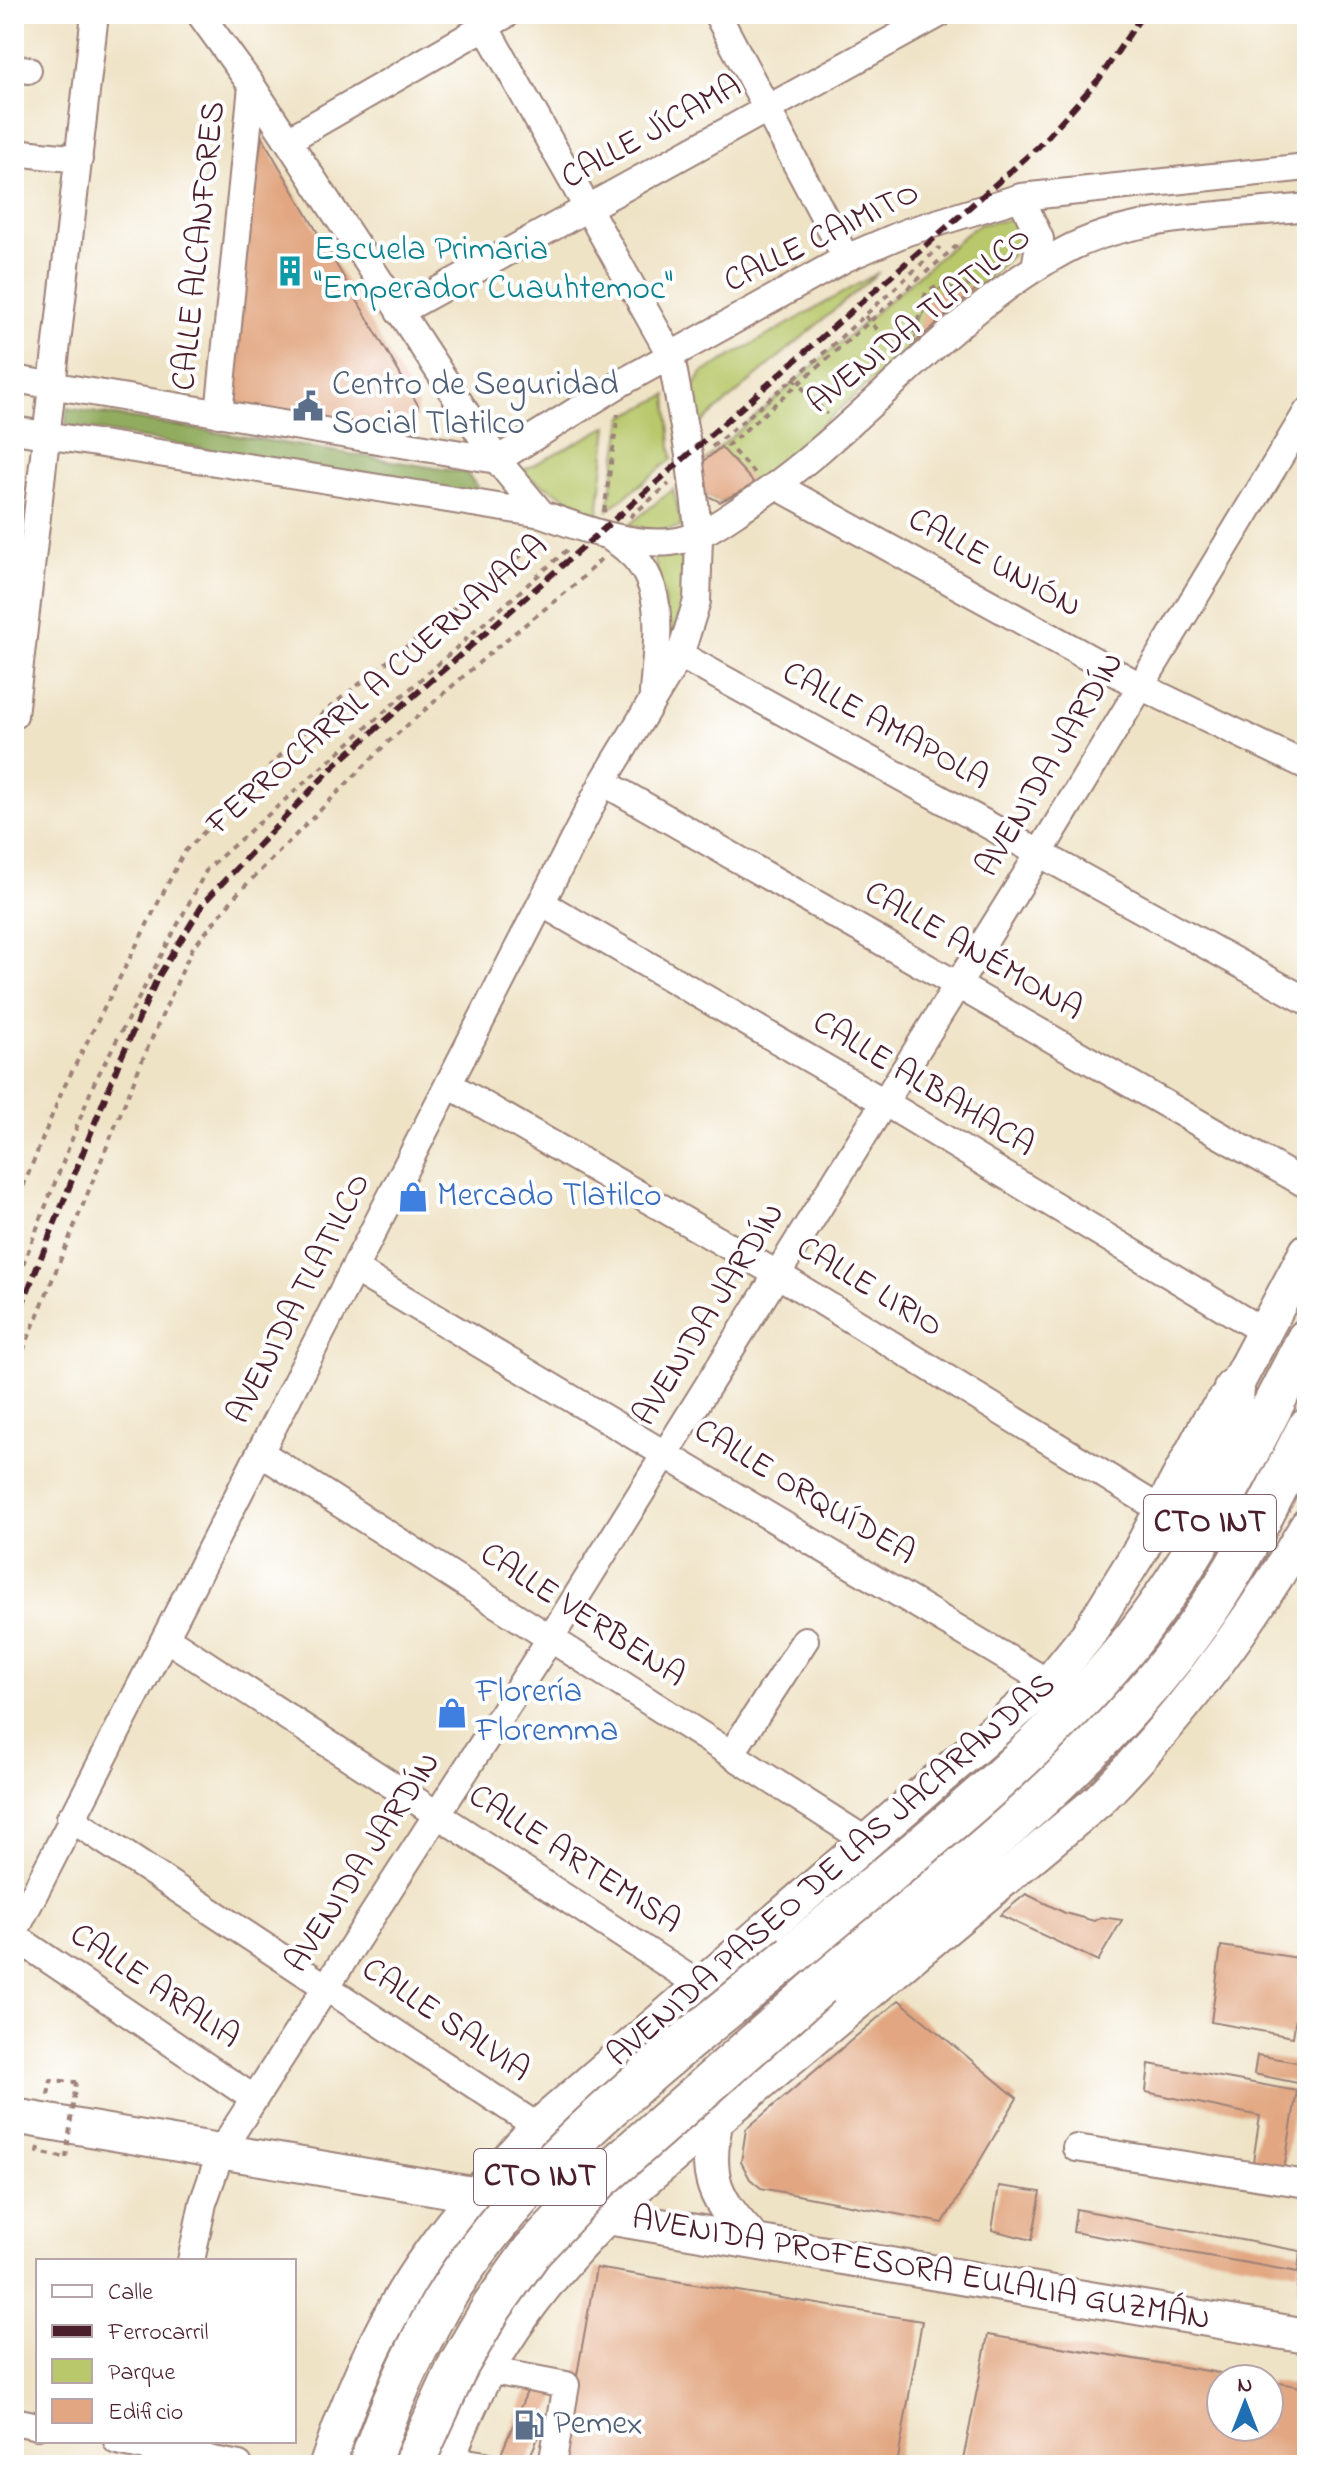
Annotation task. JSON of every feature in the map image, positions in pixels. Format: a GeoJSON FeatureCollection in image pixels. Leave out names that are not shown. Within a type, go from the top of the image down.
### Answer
{"type":"FeatureCollection","features":[{"type":"Feature","properties":{"kind":"highway","name":"CTO INT"},"geometry":{"type":"LineString","coordinates":[[369,2465],[415,2353],[443,2302],[511,2211],[595,2122],[1009,1767],[1089,1691],[1124,1650],[1187,1563],[1307,1339]]}},
{"type":"Feature","properties":{"kind":"highway"},"geometry":{"type":"LineString","coordinates":[[1187,1563],[1190,1510],[1229,1426],[1234,1389]]}},
{"type":"Feature","properties":{"kind":"highway","name":"CTO INT"},"geometry":{"type":"LineString","coordinates":[[435,2463],[459,2364],[492,2307],[532,2251],[599,2180],[1092,1751],[1200,1621],[1227,1580],[1307,1429]]}},
{"type":"Feature","properties":{"kind":"highway"},"geometry":{"type":"LineString","coordinates":[[1227,1580],[1264,1553],[1307,1488]]}},
{"type":"Feature","properties":{"kind":"main road","name":"AVENIDA PASEO DE LAS JACARANDAS"},"geometry":{"type":"LineString","coordinates":[[327,2465],[377,2343],[429,2254],[475,2195],[538,2127],[1049,1683],[1087,1636],[1163,1511],[1209,1421],[1234,1389],[1306,1249]]}},
{"type":"Feature","properties":{"kind":"main road","name":"CTO INT"},"geometry":{"type":"LineString","coordinates":[[435,2463],[487,2370],[538,2290],[606,2216],[716,2119],[1099,1800],[1154,1744],[1251,1617],[1307,1526]]}},
{"type":"Feature","properties":{"kind":"main road"},"geometry":{"type":"LineString","coordinates":[[739,1952],[813,2039]]}},
{"type":"Feature","properties":{"kind":"main road","name":"AVENIDA PROFESORA EULALIA GUZMÁN"},"geometry":{"type":"LineString","coordinates":[[14,2116],[1307,2336]]}},
{"type":"Feature","properties":{"kind":"main road"},"geometry":{"type":"LineString","coordinates":[[716,2119],[709,2152],[713,2186],[732,2218],[755,2242]]}},
{"type":"Feature","properties":{"kind":"street"},"geometry":{"type":"LineString","coordinates":[[14,715],[16,671],[47,435],[95,14]]}},
{"type":"Feature","properties":{"kind":"street"},"geometry":{"type":"LineString","coordinates":[[200,14],[288,140],[497,460],[553,518]]}},
{"type":"Feature","properties":{"kind":"street"},"geometry":{"type":"LineString","coordinates":[[717,14],[846,258]]}},
{"type":"Feature","properties":{"kind":"street","name":"CALLE JÍCAMA"},"geometry":{"type":"LineString","coordinates":[[399,312],[939,14]]}},
{"type":"Feature","properties":{"kind":"street"},"geometry":{"type":"LineString","coordinates":[[288,140],[490,18],[587,210],[671,356],[699,536]]}},
{"type":"Feature","properties":{"kind":"street","name":"CALLE ALCANFORES"},"geometry":{"type":"LineString","coordinates":[[219,414],[252,86]]}},
{"type":"Feature","properties":{"kind":"street"},"geometry":{"type":"LineString","coordinates":[[14,152],[79,159]]}},
{"type":"Feature","properties":{"kind":"street","name":"CALLE CAIMITO"},"geometry":{"type":"LineString","coordinates":[[497,460],[671,356],[846,258],[907,232],[1021,197],[1307,167]]}},
{"type":"Feature","properties":{"kind":"street"},"geometry":{"type":"LineString","coordinates":[[1021,197],[1040,239],[1035,268]]}},
{"type":"Feature","properties":{"kind":"street","name":"AVENIDA TLATILCO"},"geometry":{"type":"LineString","coordinates":[[602,524],[646,542],[699,536],[761,480],[842,429],[993,299],[1066,250],[1125,227],[1307,207]]}},
{"type":"Feature","properties":{"kind":"street"},"geometry":{"type":"LineString","coordinates":[[14,379],[497,460]]}},
{"type":"Feature","properties":{"kind":"street","name":"AVENIDA JARDÍN"},"geometry":{"type":"LineString","coordinates":[[191,2259],[203,2203],[222,2149],[440,1815],[550,1639],[1039,854],[1307,412]]}},
{"type":"Feature","properties":{"kind":"street"},"geometry":{"type":"LineString","coordinates":[[14,430],[602,524]]}},
{"type":"Feature","properties":{"kind":"street","name":"CALLE UNIÓN"},"geometry":{"type":"LineString","coordinates":[[761,480],[1140,686],[1307,766]]}},
{"type":"Feature","properties":{"kind":"street","name":"AVENIDA TLATILCO"},"geometry":{"type":"LineString","coordinates":[[602,524],[633,551],[653,587],[657,630],[653,700]]}},
{"type":"Feature","properties":{"kind":"street","name":"AVENIDA TLATILCO"},"geometry":{"type":"LineString","coordinates":[[14,1935],[70,1818],[451,1086],[603,782],[680,655],[697,601],[699,536]]}},
{"type":"Feature","properties":{"kind":"street","name":"CALLE AMAPOLA"},"geometry":{"type":"LineString","coordinates":[[680,655],[1307,1001]]}},
{"type":"Feature","properties":{"kind":"street","name":"CALLE ANÉMONA"},"geometry":{"type":"LineString","coordinates":[[603,782],[1307,1185]]}},
{"type":"Feature","properties":{"kind":"street","name":"CALLE ALBAHACA"},"geometry":{"type":"LineString","coordinates":[[543,904],[884,1102],[1264,1332]]}},
{"type":"Feature","properties":{"kind":"street","name":"CALLE LIRIO"},"geometry":{"type":"LineString","coordinates":[[451,1086],[777,1274],[1163,1511]]}},
{"type":"Feature","properties":{"kind":"street","name":"CALLE ORQUÍDEA"},"geometry":{"type":"LineString","coordinates":[[354,1269],[1049,1683]]}},
{"type":"Feature","properties":{"kind":"street","name":"CALLE VERBENA"},"geometry":{"type":"LineString","coordinates":[[261,1453],[865,1840]]}},
{"type":"Feature","properties":{"kind":"street","name":"CALLE ARTEMISA"},"geometry":{"type":"LineString","coordinates":[[166,1638],[701,1986]]}},
{"type":"Feature","properties":{"kind":"street"},"geometry":{"type":"LineString","coordinates":[[731,1754],[805,1640]]}},
{"type":"Feature","properties":{"kind":"street","name":"CALLE SALVIA"},"geometry":{"type":"LineString","coordinates":[[70,1818],[328,1985],[538,2127]]}},
{"type":"Feature","properties":{"kind":"street","name":"CALLE ARALIA"},"geometry":{"type":"LineString","coordinates":[[14,1935],[253,2098]]}},
{"type":"Feature","properties":{"kind":"street"},"geometry":{"type":"LineString","coordinates":[[1076,2148],[1307,2184]]}},
{"type":"Feature","properties":{"kind":"street"},"geometry":{"type":"LineString","coordinates":[[487,2370],[566,2385],[552,2465]]}},
{"type":"Feature","properties":{"kind":"street"},"geometry":{"type":"LineString","coordinates":[[14,2421],[36,2426]]}},
{"type":"Feature","properties":{"kind":"street"},"geometry":{"type":"LineString","coordinates":[[124,2443],[150,2451],[239,2465]]}},
{"type":"Feature","properties":{"kind":"street"},"geometry":{"type":"LineString","coordinates":[[435,2463],[485,2465]]}},
{"type":"Feature","properties":{"kind":"path"},"geometry":{"type":"LineString","coordinates":[[728,445],[962,240]]}},
{"type":"Feature","properties":{"kind":"path","name":"FERROCARRIL A CUERNAVACA"},"geometry":{"type":"LineString","coordinates":[[14,1287],[94,1083],[207,869],[564,550],[602,524],[623,523],[865,316],[943,243]]}},
{"type":"Feature","properties":{"kind":"path"},"geometry":{"type":"LineString","coordinates":[[865,316],[894,350],[914,333],[926,292],[942,284],[976,283]]}},
{"type":"Feature","properties":{"kind":"path"},"geometry":{"type":"LineString","coordinates":[[793,378],[842,429]]}},
{"type":"Feature","properties":{"kind":"path"},"geometry":{"type":"LineString","coordinates":[[14,1373],[144,1056],[192,949],[237,894],[387,743],[497,647],[576,584],[603,557],[604,552],[588,548],[602,524],[618,419]]}},
{"type":"Feature","properties":{"kind":"path"},"geometry":{"type":"LineString","coordinates":[[721,439],[761,480]]}},
{"type":"Feature","properties":{"kind":"path"},"geometry":{"type":"LineString","coordinates":[[14,1209],[62,1091],[184,852],[324,712],[553,518]]}},
{"type":"Feature","properties":{"kind":"path"},"geometry":{"type":"LineString","coordinates":[[38,2152],[66,2158],[76,2082],[51,2080]]}},
{"type":"Feature","properties":{"kind":"green space"},"geometry":{"type":"Polygon","coordinates":[[[1010,220],[1021,223],[1026,240],[980,286],[744,493],[720,502],[702,493],[697,467],[969,231],[981,224],[1010,220]]]}},
{"type":"Feature","properties":{"kind":"green space"},"geometry":{"type":"Polygon","coordinates":[[[879,272],[692,431],[687,401],[702,373],[879,272]]]}},
{"type":"Feature","properties":{"kind":"green space"},"geometry":{"type":"Polygon","coordinates":[[[667,395],[672,459],[608,510],[623,417],[667,395]]]}},
{"type":"Feature","properties":{"kind":"green space"},"geometry":{"type":"Polygon","coordinates":[[[67,408],[466,473],[487,498],[66,425],[67,408]]]}},
{"type":"Feature","properties":{"kind":"green space"},"geometry":{"type":"Polygon","coordinates":[[[608,426],[598,515],[520,472],[608,426]]]}},
{"type":"Feature","properties":{"kind":"green space"},"geometry":{"type":"Polygon","coordinates":[[[673,489],[682,527],[654,531],[629,525],[673,489]]]}},
{"type":"Feature","properties":{"kind":"green space"},"geometry":{"type":"Polygon","coordinates":[[[683,550],[683,603],[667,652],[664,596],[652,551],[683,550]]]}},
{"type":"Feature","properties":{"kind":"building","name":"Escuela Primaria \"Emperador Cuauhtemoc\""},"geometry":{"type":"Polygon","coordinates":[[[262,137],[418,405],[414,434],[220,404],[262,137]]]}},
{"type":"Feature","properties":{"kind":"building"},"geometry":{"type":"Polygon","coordinates":[[[980,286],[912,345],[929,297],[941,288],[980,286]]]}},
{"type":"Feature","properties":{"kind":"building"},"geometry":{"type":"Polygon","coordinates":[[[721,447],[755,484],[720,502],[702,493],[697,467],[721,447]]]}},
{"type":"Feature","properties":{"kind":"building"},"geometry":{"type":"Polygon","coordinates":[[[1026,1894],[1065,1913],[1094,1921],[1101,1917],[1122,1920],[1098,1961],[1000,1915],[1026,1894]]]}},
{"type":"Feature","properties":{"kind":"building"},"geometry":{"type":"Polygon","coordinates":[[[1221,1946],[1305,1959],[1293,2037],[1211,2022],[1221,1946]]]}},
{"type":"Feature","properties":{"kind":"building"},"geometry":{"type":"Polygon","coordinates":[[[899,2000],[1017,2098],[943,2223],[761,2188],[750,2179],[741,2162],[746,2129],[899,2000]]]}},
{"type":"Feature","properties":{"kind":"building"},"geometry":{"type":"Polygon","coordinates":[[[1257,2055],[1307,2064],[1307,2085],[1254,2074],[1257,2055]]]}},
{"type":"Feature","properties":{"kind":"building"},"geometry":{"type":"Polygon","coordinates":[[[1149,2064],[1297,2091],[1283,2176],[1252,2168],[1260,2116],[1146,2092],[1149,2064]]]}},
{"type":"Feature","properties":{"kind":"building"},"geometry":{"type":"Polygon","coordinates":[[[999,2186],[1041,2192],[1032,2240],[992,2230],[999,2186]]]}},
{"type":"Feature","properties":{"kind":"building"},"geometry":{"type":"Polygon","coordinates":[[[1076,2209],[1300,2251],[1298,2272],[1073,2232],[1076,2209]]]}},
{"type":"Feature","properties":{"kind":"building"},"geometry":{"type":"Polygon","coordinates":[[[1307,2243],[1307,2290],[1297,2288],[1307,2243]]]}},
{"type":"Feature","properties":{"kind":"building"},"geometry":{"type":"Polygon","coordinates":[[[596,2268],[922,2321],[897,2465],[561,2465],[596,2268]]]}},
{"type":"Feature","properties":{"kind":"building"},"geometry":{"type":"Polygon","coordinates":[[[988,2335],[1205,2371],[1205,2443],[1285,2443],[1285,2384],[1307,2388],[1306,2465],[962,2465],[988,2335]]]}},
{"type":"Feature","properties":{"kind":"building","name":"Pemex"},"geometry":{"type":"Polygon","coordinates":[[[530,2384],[557,2396],[526,2465],[501,2454],[530,2384]]]}},
{"type":"Feature","properties":{"kind":"railway"},"geometry":{"type":"LineString","coordinates":[[14,1325],[120,1060],[157,979],[205,901],[334,766],[1038,147],[1099,79],[1143,14]]}},
{"type":"Feature","properties":{"kind":"place","name":"Escuela Primaria \"Emperador Cuauhtemoc\""},"geometry":{"type":"Point","coordinates":[290,271]}},
{"type":"Feature","properties":{"kind":"place","name":"Centro de Seguridad Social Tlatilco"},"geometry":{"type":"Point","coordinates":[308,406]}},
{"type":"Feature","properties":{"kind":"place","name":"Mercado Tlatilco"},"geometry":{"type":"Point","coordinates":[413,1197]}},
{"type":"Feature","properties":{"kind":"place","name":"Florería Floremma"},"geometry":{"type":"Point","coordinates":[452,1713]}},
{"type":"Feature","properties":{"kind":"place","name":"Pemex"},"geometry":{"type":"Point","coordinates":[529,2425]}}]}
